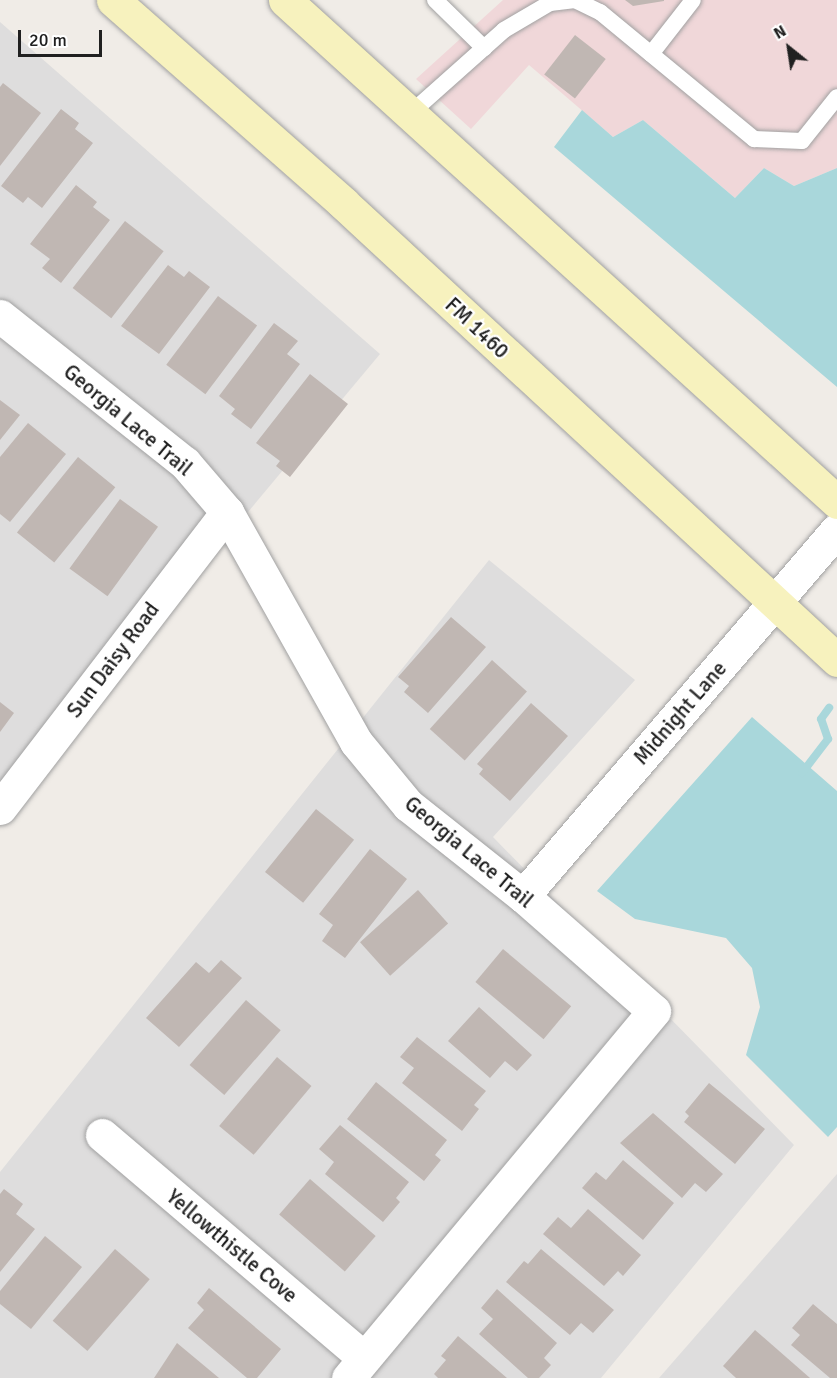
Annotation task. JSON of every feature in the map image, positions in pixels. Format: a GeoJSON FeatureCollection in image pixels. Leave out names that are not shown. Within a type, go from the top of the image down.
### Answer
{"type":"FeatureCollection","features":[{"type":"Feature","properties":{"kind":"main road","name":"FM 1460"},"geometry":{"type":"LineString","coordinates":[[113,0],[343,203],[837,660]]}},
{"type":"Feature","properties":{"kind":"main road"},"geometry":{"type":"LineString","coordinates":[[285,0],[412,112],[837,502]]}},
{"type":"Feature","properties":{"kind":"street","name":"Georgia Lace Trail"},"geometry":{"type":"LineString","coordinates":[[0,316],[185,463],[227,512],[356,742],[408,805],[522,896],[654,1011],[355,1368]]}},
{"type":"Feature","properties":{"kind":"street","name":"Sun Daisy Road"},"geometry":{"type":"LineString","coordinates":[[0,808],[227,512]]}},
{"type":"Feature","properties":{"kind":"street","name":"Midnight Lane"},"geometry":{"type":"LineString","coordinates":[[522,896],[837,530]]}},
{"type":"Feature","properties":{"kind":"street","name":"Yellowthistle Cove"},"geometry":{"type":"LineString","coordinates":[[102,1136],[355,1368]]}},
{"type":"Feature","properties":{"kind":"lane"},"geometry":{"type":"LineString","coordinates":[[435,0],[484,48]]}},
{"type":"Feature","properties":{"kind":"lane"},"geometry":{"type":"LineString","coordinates":[[412,112],[531,5],[575,0],[590,5],[754,139],[802,141],[837,97]]}},
{"type":"Feature","properties":{"kind":"lane"},"geometry":{"type":"LineString","coordinates":[[651,54],[693,0]]}},
{"type":"Feature","properties":{"kind":"shaded area"},"geometry":{"type":"Polygon","coordinates":[[[503,0],[837,0],[837,168],[794,186],[764,168],[735,198],[643,120],[613,137],[529,65],[471,129],[416,79],[503,0]]]}},
{"type":"Feature","properties":{"kind":"shaded area"},"geometry":{"type":"Polygon","coordinates":[[[0,22],[380,354],[0,809],[0,22]]]}},
{"type":"Feature","properties":{"kind":"shaded area"},"geometry":{"type":"Polygon","coordinates":[[[489,560],[635,680],[493,837],[794,1145],[601,1378],[0,1378],[0,1172],[489,560]]]}},
{"type":"Feature","properties":{"kind":"shaded area"},"geometry":{"type":"Polygon","coordinates":[[[837,1174],[837,1378],[659,1378],[837,1174]]]}},
{"type":"Feature","properties":{"kind":"water"},"geometry":{"type":"Polygon","coordinates":[[[582,110],[613,137],[643,120],[735,198],[764,168],[794,186],[837,168],[837,387],[554,147],[582,110]]]}},
{"type":"Feature","properties":{"kind":"water"},"geometry":{"type":"Polygon","coordinates":[[[752,717],[837,791],[837,1127],[828,1137],[746,1055],[760,1007],[752,968],[726,938],[635,919],[597,891],[752,717]]]}},
{"type":"Feature","properties":{"kind":"building"},"geometry":{"type":"Polygon","coordinates":[[[625,0],[664,0],[664,1],[633,6],[625,0]]]}},
{"type":"Feature","properties":{"kind":"building"},"geometry":{"type":"Polygon","coordinates":[[[575,35],[606,59],[575,98],[544,74],[575,35]]]}},
{"type":"Feature","properties":{"kind":"building"},"geometry":{"type":"Polygon","coordinates":[[[3,83],[41,113],[0,166],[0,87],[3,83]]]}},
{"type":"Feature","properties":{"kind":"building"},"geometry":{"type":"Polygon","coordinates":[[[61,109],[79,123],[75,129],[93,143],[42,208],[28,197],[23,203],[1,186],[61,109]]]}},
{"type":"Feature","properties":{"kind":"building"},"geometry":{"type":"Polygon","coordinates":[[[76,185],[97,202],[93,207],[110,220],[61,283],[42,268],[50,259],[30,244],[76,185]]]}},
{"type":"Feature","properties":{"kind":"building"},"geometry":{"type":"Polygon","coordinates":[[[125,221],[164,251],[111,318],[73,288],[125,221]]]}},
{"type":"Feature","properties":{"kind":"building"},"geometry":{"type":"Polygon","coordinates":[[[168,265],[184,277],[189,271],[210,287],[159,354],[121,326],[168,265]]]}},
{"type":"Feature","properties":{"kind":"building"},"geometry":{"type":"Polygon","coordinates":[[[218,296],[257,325],[205,394],[166,365],[218,296]]]}},
{"type":"Feature","properties":{"kind":"building"},"geometry":{"type":"Polygon","coordinates":[[[274,323],[298,341],[287,354],[300,364],[251,429],[231,414],[235,409],[219,396],[274,323]]]}},
{"type":"Feature","properties":{"kind":"building"},"geometry":{"type":"Polygon","coordinates":[[[310,374],[348,404],[290,477],[276,466],[280,461],[256,443],[310,374]]]}},
{"type":"Feature","properties":{"kind":"building"},"geometry":{"type":"Polygon","coordinates":[[[0,400],[20,415],[0,440],[0,400]]]}},
{"type":"Feature","properties":{"kind":"building"},"geometry":{"type":"Polygon","coordinates":[[[28,423],[66,454],[10,522],[0,514],[0,457],[28,423]]]}},
{"type":"Feature","properties":{"kind":"building"},"geometry":{"type":"Polygon","coordinates":[[[78,457],[115,487],[54,563],[17,532],[78,457]]]}},
{"type":"Feature","properties":{"kind":"building"},"geometry":{"type":"Polygon","coordinates":[[[120,499],[158,527],[107,596],[69,569],[120,499]]]}},
{"type":"Feature","properties":{"kind":"building"},"geometry":{"type":"Polygon","coordinates":[[[451,617],[486,647],[428,713],[404,692],[409,686],[398,677],[451,617]]]}},
{"type":"Feature","properties":{"kind":"building"},"geometry":{"type":"Polygon","coordinates":[[[492,660],[527,691],[465,761],[430,729],[492,660]]]}},
{"type":"Feature","properties":{"kind":"building"},"geometry":{"type":"Polygon","coordinates":[[[0,702],[14,713],[0,732],[0,702]]]}},
{"type":"Feature","properties":{"kind":"building"},"geometry":{"type":"Polygon","coordinates":[[[531,703],[568,736],[510,801],[479,774],[483,769],[477,764],[531,703]]]}},
{"type":"Feature","properties":{"kind":"building"},"geometry":{"type":"Polygon","coordinates":[[[316,809],[354,840],[303,903],[265,872],[316,809]]]}},
{"type":"Feature","properties":{"kind":"building"},"geometry":{"type":"Polygon","coordinates":[[[370,849],[407,879],[345,958],[322,941],[333,925],[319,914],[370,849]]]}},
{"type":"Feature","properties":{"kind":"building"},"geometry":{"type":"Polygon","coordinates":[[[418,890],[448,923],[390,976],[360,942],[418,890]]]}},
{"type":"Feature","properties":{"kind":"building"},"geometry":{"type":"Polygon","coordinates":[[[503,949],[571,1006],[544,1039],[475,982],[503,949]]]}},
{"type":"Feature","properties":{"kind":"building"},"geometry":{"type":"Polygon","coordinates":[[[221,960],[242,978],[179,1047],[146,1018],[196,962],[209,973],[221,960]]]}},
{"type":"Feature","properties":{"kind":"building"},"geometry":{"type":"Polygon","coordinates":[[[246,1000],[281,1030],[224,1095],[190,1065],[246,1000]]]}},
{"type":"Feature","properties":{"kind":"building"},"geometry":{"type":"Polygon","coordinates":[[[479,1007],[532,1055],[517,1071],[505,1061],[490,1078],[448,1041],[479,1007]]]}},
{"type":"Feature","properties":{"kind":"building"},"geometry":{"type":"Polygon","coordinates":[[[417,1037],[486,1091],[474,1105],[479,1109],[462,1131],[402,1083],[414,1068],[400,1057],[417,1037]]]}},
{"type":"Feature","properties":{"kind":"building"},"geometry":{"type":"Polygon","coordinates":[[[277,1057],[311,1086],[254,1155],[219,1126],[277,1057]]]}},
{"type":"Feature","properties":{"kind":"building"},"geometry":{"type":"Polygon","coordinates":[[[376,1082],[447,1140],[435,1155],[441,1160],[424,1181],[347,1119],[376,1082]]]}},
{"type":"Feature","properties":{"kind":"building"},"geometry":{"type":"Polygon","coordinates":[[[709,1083],[765,1129],[735,1164],[684,1122],[689,1116],[685,1112],[709,1083]]]}},
{"type":"Feature","properties":{"kind":"building"},"geometry":{"type":"Polygon","coordinates":[[[653,1113],[723,1174],[706,1192],[695,1183],[682,1198],[620,1143],[653,1113]]]}},
{"type":"Feature","properties":{"kind":"building"},"geometry":{"type":"Polygon","coordinates":[[[340,1125],[409,1182],[396,1198],[400,1202],[383,1222],[325,1174],[334,1162],[319,1149],[340,1125]]]}},
{"type":"Feature","properties":{"kind":"building"},"geometry":{"type":"Polygon","coordinates":[[[623,1160],[674,1203],[643,1240],[582,1188],[596,1172],[606,1180],[623,1160]]]}},
{"type":"Feature","properties":{"kind":"building"},"geometry":{"type":"Polygon","coordinates":[[[310,1179],[376,1236],[345,1272],[279,1214],[310,1179]]]}},
{"type":"Feature","properties":{"kind":"building"},"geometry":{"type":"Polygon","coordinates":[[[4,1189],[23,1204],[16,1214],[35,1229],[0,1272],[0,1194],[4,1189]]]}},
{"type":"Feature","properties":{"kind":"building"},"geometry":{"type":"Polygon","coordinates":[[[588,1209],[641,1255],[623,1276],[618,1271],[604,1286],[543,1234],[558,1217],[571,1228],[588,1209]]]}},
{"type":"Feature","properties":{"kind":"building"},"geometry":{"type":"Polygon","coordinates":[[[45,1236],[82,1267],[31,1329],[0,1304],[0,1291],[45,1236]]]}},
{"type":"Feature","properties":{"kind":"building"},"geometry":{"type":"Polygon","coordinates":[[[115,1249],[150,1279],[87,1351],[53,1321],[115,1249]]]}},
{"type":"Feature","properties":{"kind":"building"},"geometry":{"type":"Polygon","coordinates":[[[541,1249],[614,1310],[593,1333],[581,1323],[570,1335],[506,1282],[524,1261],[528,1264],[541,1249]]]}},
{"type":"Feature","properties":{"kind":"building"},"geometry":{"type":"Polygon","coordinates":[[[209,1288],[281,1349],[257,1378],[247,1378],[188,1328],[204,1310],[197,1303],[209,1288]]]}},
{"type":"Feature","properties":{"kind":"building"},"geometry":{"type":"Polygon","coordinates":[[[497,1289],[557,1343],[544,1358],[551,1365],[539,1378],[528,1378],[479,1334],[493,1319],[481,1308],[497,1289]]]}},
{"type":"Feature","properties":{"kind":"building"},"geometry":{"type":"Polygon","coordinates":[[[813,1304],[837,1324],[837,1378],[830,1378],[791,1345],[800,1335],[792,1328],[813,1304]]]}},
{"type":"Feature","properties":{"kind":"building"},"geometry":{"type":"Polygon","coordinates":[[[755,1330],[810,1378],[736,1378],[723,1366],[755,1330]]]}},
{"type":"Feature","properties":{"kind":"building"},"geometry":{"type":"Polygon","coordinates":[[[458,1336],[507,1378],[438,1378],[434,1374],[446,1360],[441,1356],[458,1336]]]}},
{"type":"Feature","properties":{"kind":"building"},"geometry":{"type":"Polygon","coordinates":[[[177,1343],[219,1378],[154,1378],[177,1343]]]}},
{"type":"Feature","properties":{"kind":"waterway"},"geometry":{"type":"LineString","coordinates":[[802,773],[828,739],[821,719],[829,708]]}}]}
